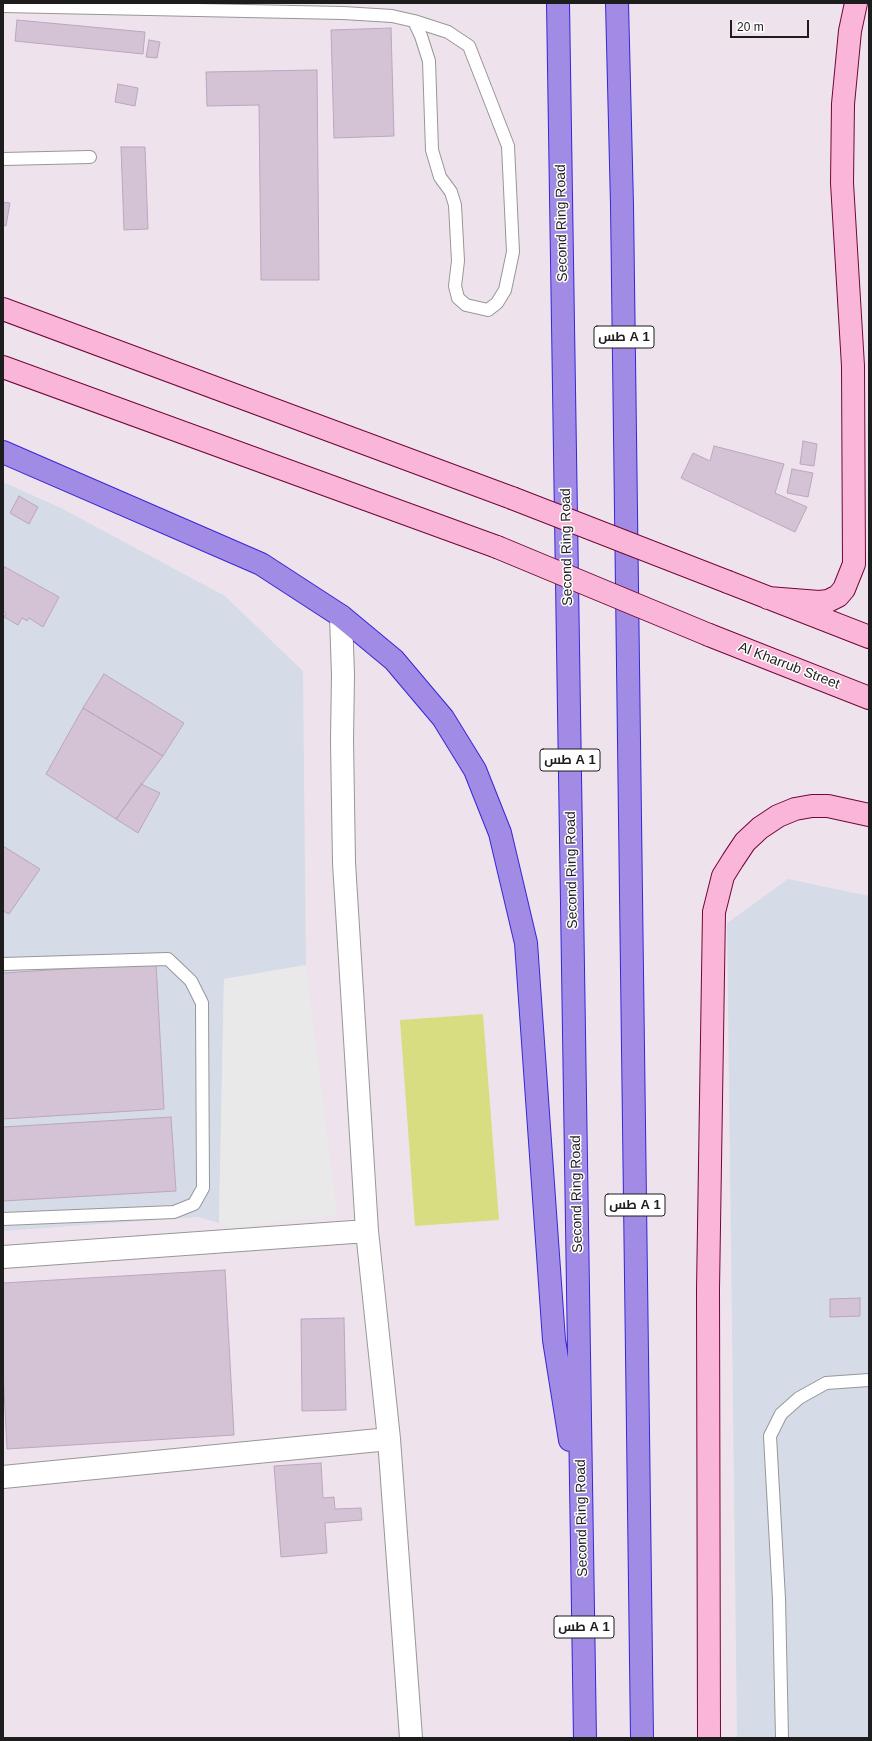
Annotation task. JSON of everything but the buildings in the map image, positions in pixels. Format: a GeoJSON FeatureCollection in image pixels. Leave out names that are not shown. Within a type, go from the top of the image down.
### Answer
{"type":"FeatureCollection","features":[{"type":"Feature","properties":{"kind":"highway","name":"Second Ring Road"},"geometry":{"type":"LineString","coordinates":[[558,3],[585,1738]]}},
{"type":"Feature","properties":{"kind":"highway","name":"طس A 1"},"geometry":{"type":"LineString","coordinates":[[617,3],[622,205],[642,1738]]}},
{"type":"Feature","properties":{"kind":"highway"},"geometry":{"type":"LineString","coordinates":[[3,452],[262,564],[341,616],[394,660],[443,718],[475,770],[500,833],[526,943],[554,1340],[582,1516]]}},
{"type":"Feature","properties":{"kind":"main road"},"geometry":{"type":"LineString","coordinates":[[768,598],[819,602],[828,601],[838,596],[844,589],[854,564],[853,366],[842,183],[843,104],[850,31],[856,3]]}},
{"type":"Feature","properties":{"kind":"main road"},"geometry":{"type":"LineString","coordinates":[[3,309],[512,498],[869,637]]}},
{"type":"Feature","properties":{"kind":"main road","name":"Al Kharrub Street"},"geometry":{"type":"LineString","coordinates":[[3,367],[497,547],[709,635],[869,698]]}},
{"type":"Feature","properties":{"kind":"main road"},"geometry":{"type":"LineString","coordinates":[[709,1738],[708,1289],[714,912],[723,876],[733,860],[746,842],[760,828],[778,816],[795,809],[812,806],[828,806],[869,816]]}},
{"type":"Feature","properties":{"kind":"street"},"geometry":{"type":"LineString","coordinates":[[341,616],[343,675],[342,740],[344,863],[367,1231],[389,1439],[411,1738]]}},
{"type":"Feature","properties":{"kind":"street"},"geometry":{"type":"LineString","coordinates":[[3,1257],[367,1231]]}},
{"type":"Feature","properties":{"kind":"street"},"geometry":{"type":"LineString","coordinates":[[3,1477],[389,1439]]}},
{"type":"Feature","properties":{"kind":"lane"},"geometry":{"type":"LineString","coordinates":[[3,6],[343,13],[392,16],[414,21],[448,32],[469,46],[508,146],[513,252],[505,290],[497,304],[488,310],[466,305],[458,298],[455,286],[458,261],[455,205],[452,192],[440,177],[432,150],[429,61],[421,36],[414,21]]}},
{"type":"Feature","properties":{"kind":"lane"},"geometry":{"type":"LineString","coordinates":[[3,159],[90,157]]}},
{"type":"Feature","properties":{"kind":"lane"},"geometry":{"type":"LineString","coordinates":[[3,964],[168,959],[191,981],[202,1003],[203,1188],[194,1204],[174,1212],[3,1218]]}},
{"type":"Feature","properties":{"kind":"lane"},"geometry":{"type":"LineString","coordinates":[[782,1738],[779,1599],[770,1436],[781,1414],[799,1398],[826,1383],[869,1380]]}},
{"type":"Feature","properties":{"kind":"shaded area"},"geometry":{"type":"Polygon","coordinates":[[[3,482],[61,508],[225,596],[303,671],[306,965],[224,979],[219,1223],[199,1217],[3,1231],[3,482]]]}},
{"type":"Feature","properties":{"kind":"shaded area"},"geometry":{"type":"Polygon","coordinates":[[[788,879],[869,896],[869,1738],[737,1738],[727,923],[788,879]]]}},
{"type":"Feature","properties":{"kind":"shaded area"},"geometry":{"type":"Polygon","coordinates":[[[306,965],[337,1215],[233,1228],[219,1223],[224,979],[306,965]]]}},
{"type":"Feature","properties":{"kind":"green space"},"geometry":{"type":"Polygon","coordinates":[[[483,1014],[499,1220],[415,1226],[400,1020],[483,1014]]]}}]}
